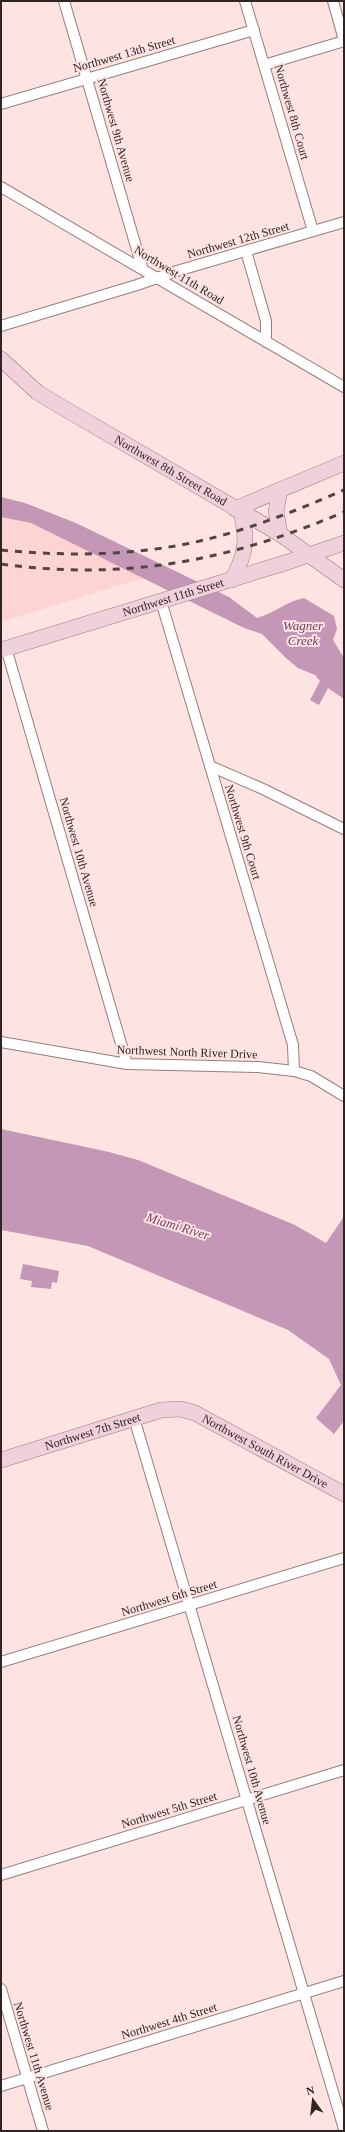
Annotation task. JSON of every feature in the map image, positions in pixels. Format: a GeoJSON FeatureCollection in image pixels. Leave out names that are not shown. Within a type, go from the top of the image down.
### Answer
{"type":"FeatureCollection","features":[{"type":"Feature","properties":{"kind":"street","name":"Northwest 9th Avenue"},"geometry":{"type":"LineString","coordinates":[[64,1],[142,267]]}},
{"type":"Feature","properties":{"kind":"street","name":"Northwest 8th Court"},"geometry":{"type":"LineString","coordinates":[[245,1],[313,231]]}},
{"type":"Feature","properties":{"kind":"street"},"geometry":{"type":"LineString","coordinates":[[264,65],[344,41],[337,3]]}},
{"type":"Feature","properties":{"kind":"street","name":"Northwest 13th Street"},"geometry":{"type":"LineString","coordinates":[[1,104],[254,30]]}},
{"type":"Feature","properties":{"kind":"street","name":"Northwest 11th Road"},"geometry":{"type":"LineString","coordinates":[[1,186],[142,267],[344,387]]}},
{"type":"Feature","properties":{"kind":"street","name":"Northwest 12th Street"},"geometry":{"type":"LineString","coordinates":[[1,326],[344,222]]}},
{"type":"Feature","properties":{"kind":"street"},"geometry":{"type":"LineString","coordinates":[[246,251],[266,321],[266,342]]}},
{"type":"Feature","properties":{"kind":"street","name":"Northwest 8th Street Road"},"geometry":{"type":"LineString","coordinates":[[1,359],[37,392],[280,534],[344,580]]}},
{"type":"Feature","properties":{"kind":"street"},"geometry":{"type":"LineString","coordinates":[[232,580],[240,565],[245,545],[245,531],[238,510],[280,490],[344,463]]}},
{"type":"Feature","properties":{"kind":"street"},"geometry":{"type":"LineString","coordinates":[[280,490],[276,511],[280,534]]}},
{"type":"Feature","properties":{"kind":"street","name":"Northwest 11th Street"},"geometry":{"type":"LineString","coordinates":[[3,649],[232,580],[344,542]]}},
{"type":"Feature","properties":{"kind":"street","name":"Northwest 9th Court"},"geometry":{"type":"LineString","coordinates":[[166,600],[210,766],[293,1045],[294,1070]]}},
{"type":"Feature","properties":{"kind":"street","name":"Northwest 10th Avenue"},"geometry":{"type":"LineString","coordinates":[[3,649],[127,1064]]}},
{"type":"Feature","properties":{"kind":"street"},"geometry":{"type":"LineString","coordinates":[[210,766],[263,789],[344,829]]}},
{"type":"Feature","properties":{"kind":"street","name":"Northwest North River Drive"},"geometry":{"type":"LineString","coordinates":[[1,1042],[127,1064],[258,1067],[294,1070],[311,1076],[344,1096]]}},
{"type":"Feature","properties":{"kind":"street","name":"Northwest 7th Street"},"geometry":{"type":"LineString","coordinates":[[1,1460],[161,1410],[185,1409]]}},
{"type":"Feature","properties":{"kind":"street","name":"Northwest South River Drive"},"geometry":{"type":"LineString","coordinates":[[185,1409],[344,1494]]}},
{"type":"Feature","properties":{"kind":"street","name":"Northwest 10th Avenue"},"geometry":{"type":"LineString","coordinates":[[134,1418],[344,2129]]}},
{"type":"Feature","properties":{"kind":"street","name":"Northwest 6th Street"},"geometry":{"type":"LineString","coordinates":[[1,1662],[344,1558]]}},
{"type":"Feature","properties":{"kind":"street","name":"Northwest 5th Street"},"geometry":{"type":"LineString","coordinates":[[1,1875],[344,1770]]}},
{"type":"Feature","properties":{"kind":"street","name":"Northwest 4th Street"},"geometry":{"type":"LineString","coordinates":[[1,2086],[344,1981]]}},
{"type":"Feature","properties":{"kind":"street","name":"Northwest 11th Avenue"},"geometry":{"type":"LineString","coordinates":[[1,1989],[43,2131]]}},
{"type":"Feature","properties":{"kind":"shaded area"},"geometry":{"type":"Polygon","coordinates":[[[1,517],[31,523],[143,578],[1,622],[1,517]]]}},
{"type":"Feature","properties":{"kind":"water","name":"Wagner Creek"},"geometry":{"type":"Polygon","coordinates":[[[1,497],[25,503],[76,523],[229,597],[257,618],[291,602],[304,598],[334,616],[337,629],[333,640],[344,658],[344,699],[328,688],[319,705],[310,700],[320,681],[315,675],[298,668],[262,634],[244,628],[31,523],[1,517],[1,497]]]}},
{"type":"Feature","properties":{"kind":"water","name":"Miami River"},"geometry":{"type":"Polygon","coordinates":[[[1,1129],[109,1152],[138,1160],[295,1225],[326,1243],[343,1218],[344,1421],[334,1434],[316,1418],[341,1385],[329,1359],[288,1330],[88,1246],[1,1230],[1,1129]]]}},
{"type":"Feature","properties":{"kind":"water"},"geometry":{"type":"Polygon","coordinates":[[[23,1264],[59,1271],[57,1283],[52,1282],[51,1289],[31,1287],[32,1281],[20,1279],[23,1264]]]}},
{"type":"Feature","properties":{"kind":"railway"},"geometry":{"type":"LineString","coordinates":[[1,550],[94,554],[140,551],[186,544],[247,528],[344,490]]}},
{"type":"Feature","properties":{"kind":"railway"},"geometry":{"type":"LineString","coordinates":[[1,564],[47,569],[91,570],[134,568],[176,563],[259,543],[301,529],[344,512]]}}]}
